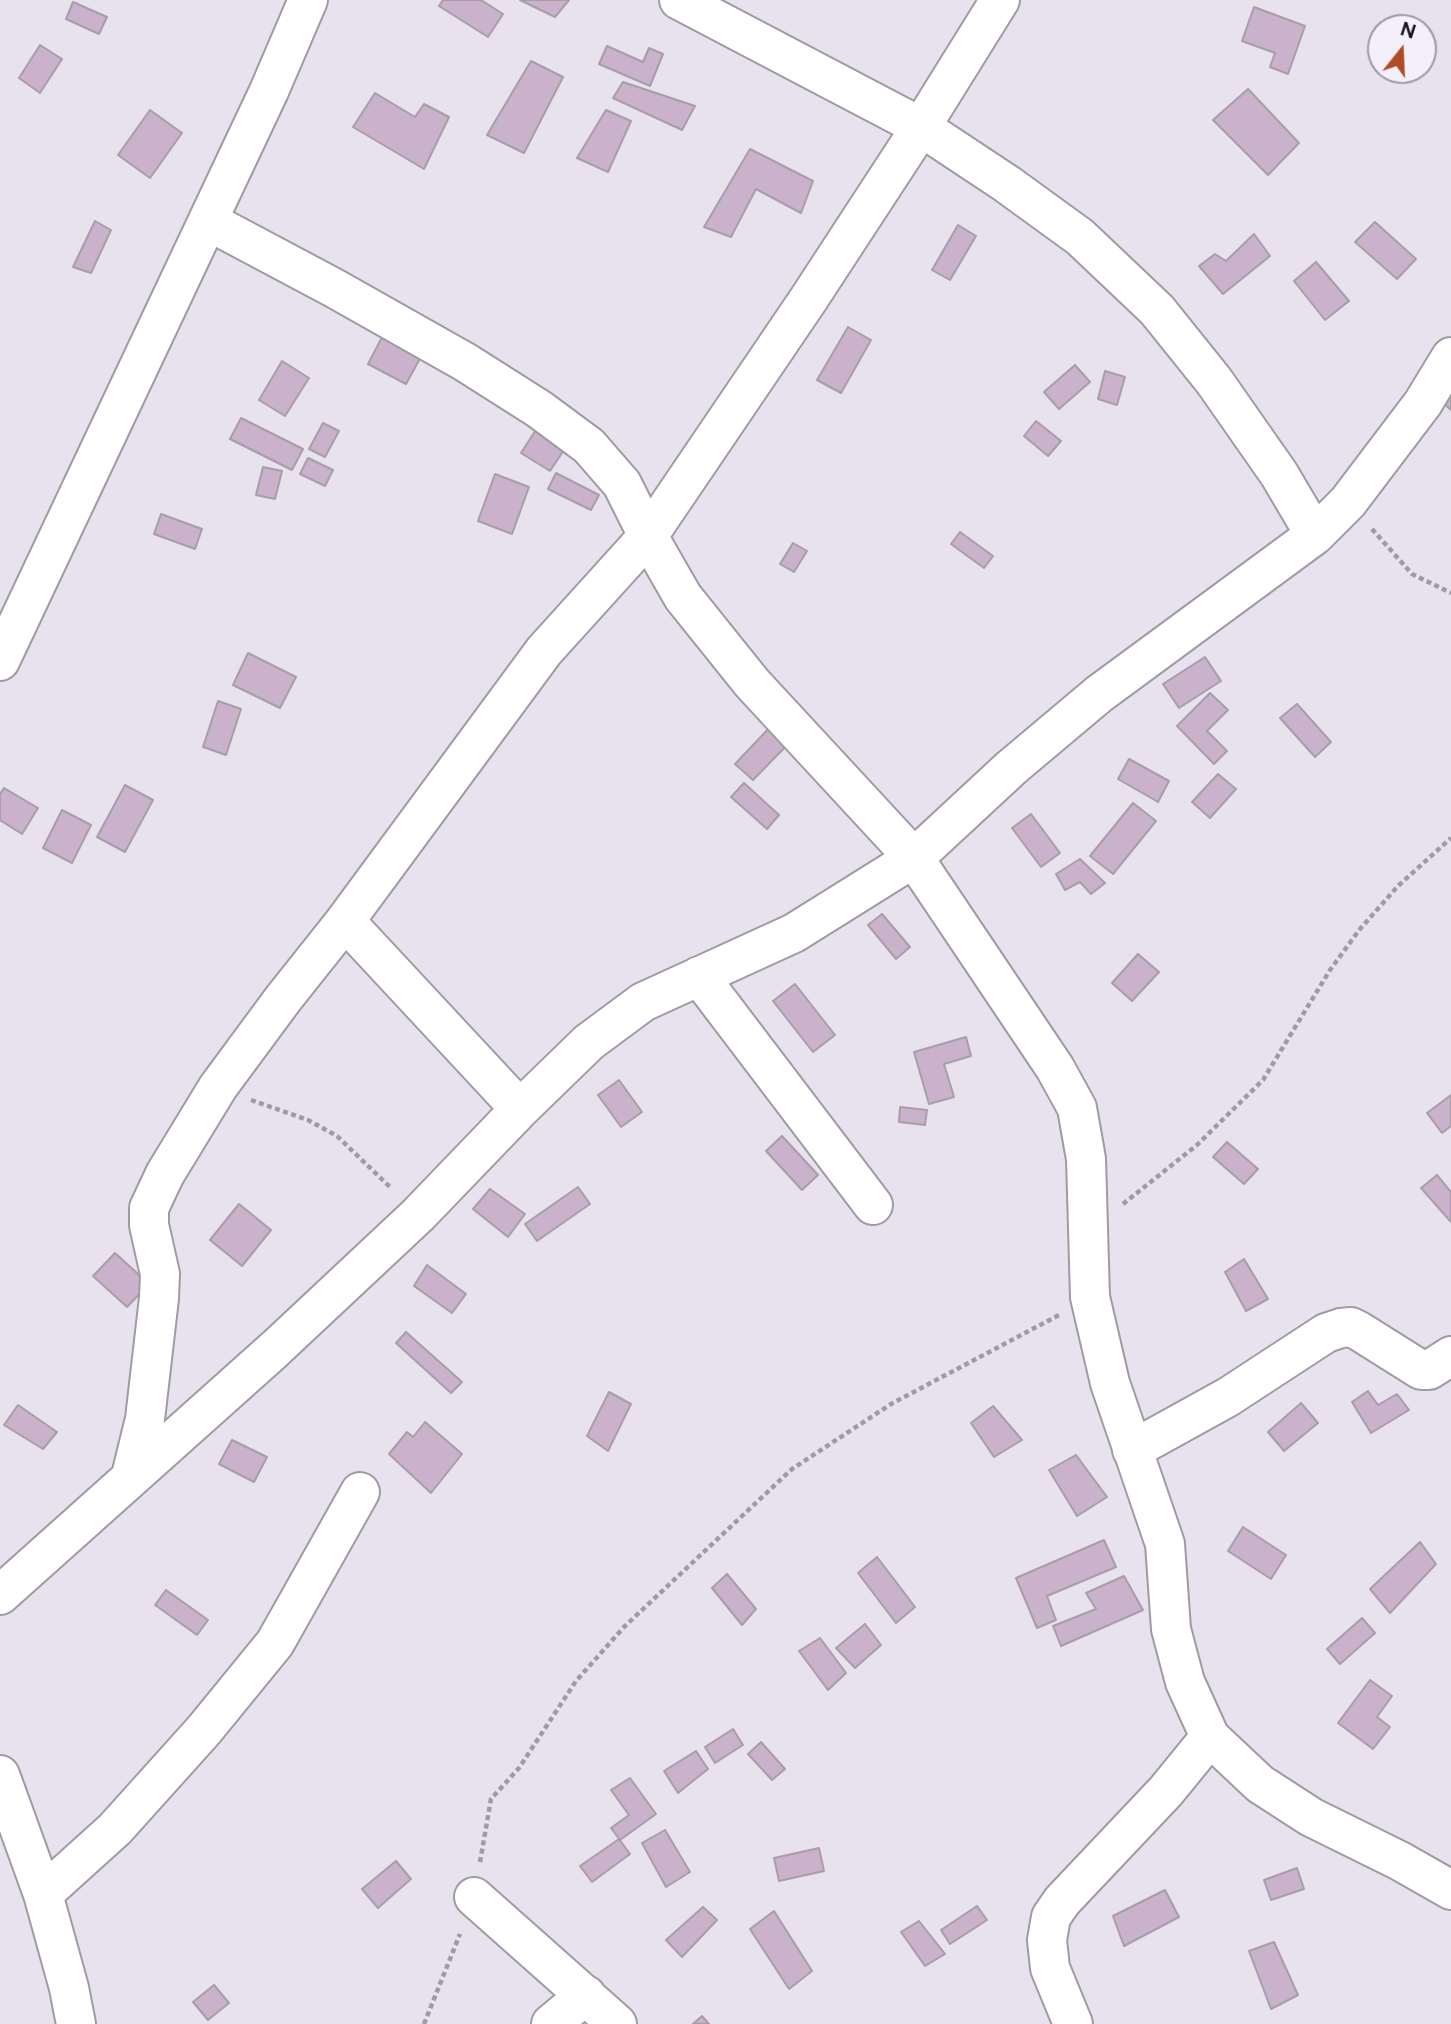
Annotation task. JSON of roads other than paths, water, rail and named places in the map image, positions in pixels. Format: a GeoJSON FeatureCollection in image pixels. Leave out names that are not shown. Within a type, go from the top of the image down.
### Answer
{"type":"FeatureCollection","features":[{"type":"Feature","properties":{"kind":"street"},"geometry":{"type":"LineString","coordinates":[[0,661],[269,91],[308,0]]}},
{"type":"Feature","properties":{"kind":"street"},"geometry":{"type":"LineString","coordinates":[[679,0],[921,127],[1080,237],[1157,310],[1214,381],[1279,474],[1315,535]]}},
{"type":"Feature","properties":{"kind":"street"},"geometry":{"type":"LineString","coordinates":[[131,1476],[145,1419],[159,1298],[160,1273],[149,1225],[149,1208],[164,1174],[218,1087],[345,921],[544,651],[648,536],[808,300],[1000,0]]}},
{"type":"Feature","properties":{"kind":"street"},"geometry":{"type":"LineString","coordinates":[[208,221],[465,362],[539,409],[589,446],[622,484],[683,597],[752,683],[914,858],[1055,1068],[1077,1108],[1086,1159],[1090,1297],[1110,1383],[1165,1544],[1171,1629],[1185,1682],[1210,1737],[1260,1784],[1311,1817],[1400,1861],[1451,1890]]}},
{"type":"Feature","properties":{"kind":"street"},"geometry":{"type":"LineString","coordinates":[[0,1595],[275,1349],[418,1215],[589,1042],[643,1002],[794,933],[914,858],[1011,768],[1100,694],[1315,535],[1348,502],[1423,403],[1451,357]]}},
{"type":"Feature","properties":{"kind":"street"},"geometry":{"type":"LineString","coordinates":[[345,921],[520,1109]]}},
{"type":"Feature","properties":{"kind":"street"},"geometry":{"type":"LineString","coordinates":[[699,976],[873,1205]]}},
{"type":"Feature","properties":{"kind":"street"},"geometry":{"type":"LineString","coordinates":[[1132,1450],[1227,1396],[1326,1334],[1341,1328],[1350,1327],[1359,1331],[1421,1370],[1429,1370],[1451,1356]]}},
{"type":"Feature","properties":{"kind":"street"},"geometry":{"type":"LineString","coordinates":[[43,1894],[115,1829],[204,1730],[275,1643],[360,1492]]}},
{"type":"Feature","properties":{"kind":"street"},"geometry":{"type":"LineString","coordinates":[[1073,2024],[1049,1968],[1047,1940],[1051,1917],[1062,1901],[1166,1791],[1210,1737]]}},
{"type":"Feature","properties":{"kind":"street"},"geometry":{"type":"LineString","coordinates":[[0,1775],[43,1894],[69,1987],[76,2024]]}},
{"type":"Feature","properties":{"kind":"street"},"geometry":{"type":"LineString","coordinates":[[474,1897],[617,2024]]}},
{"type":"Feature","properties":{"kind":"street"},"geometry":{"type":"LineString","coordinates":[[551,2024],[586,1995]]}}]}
